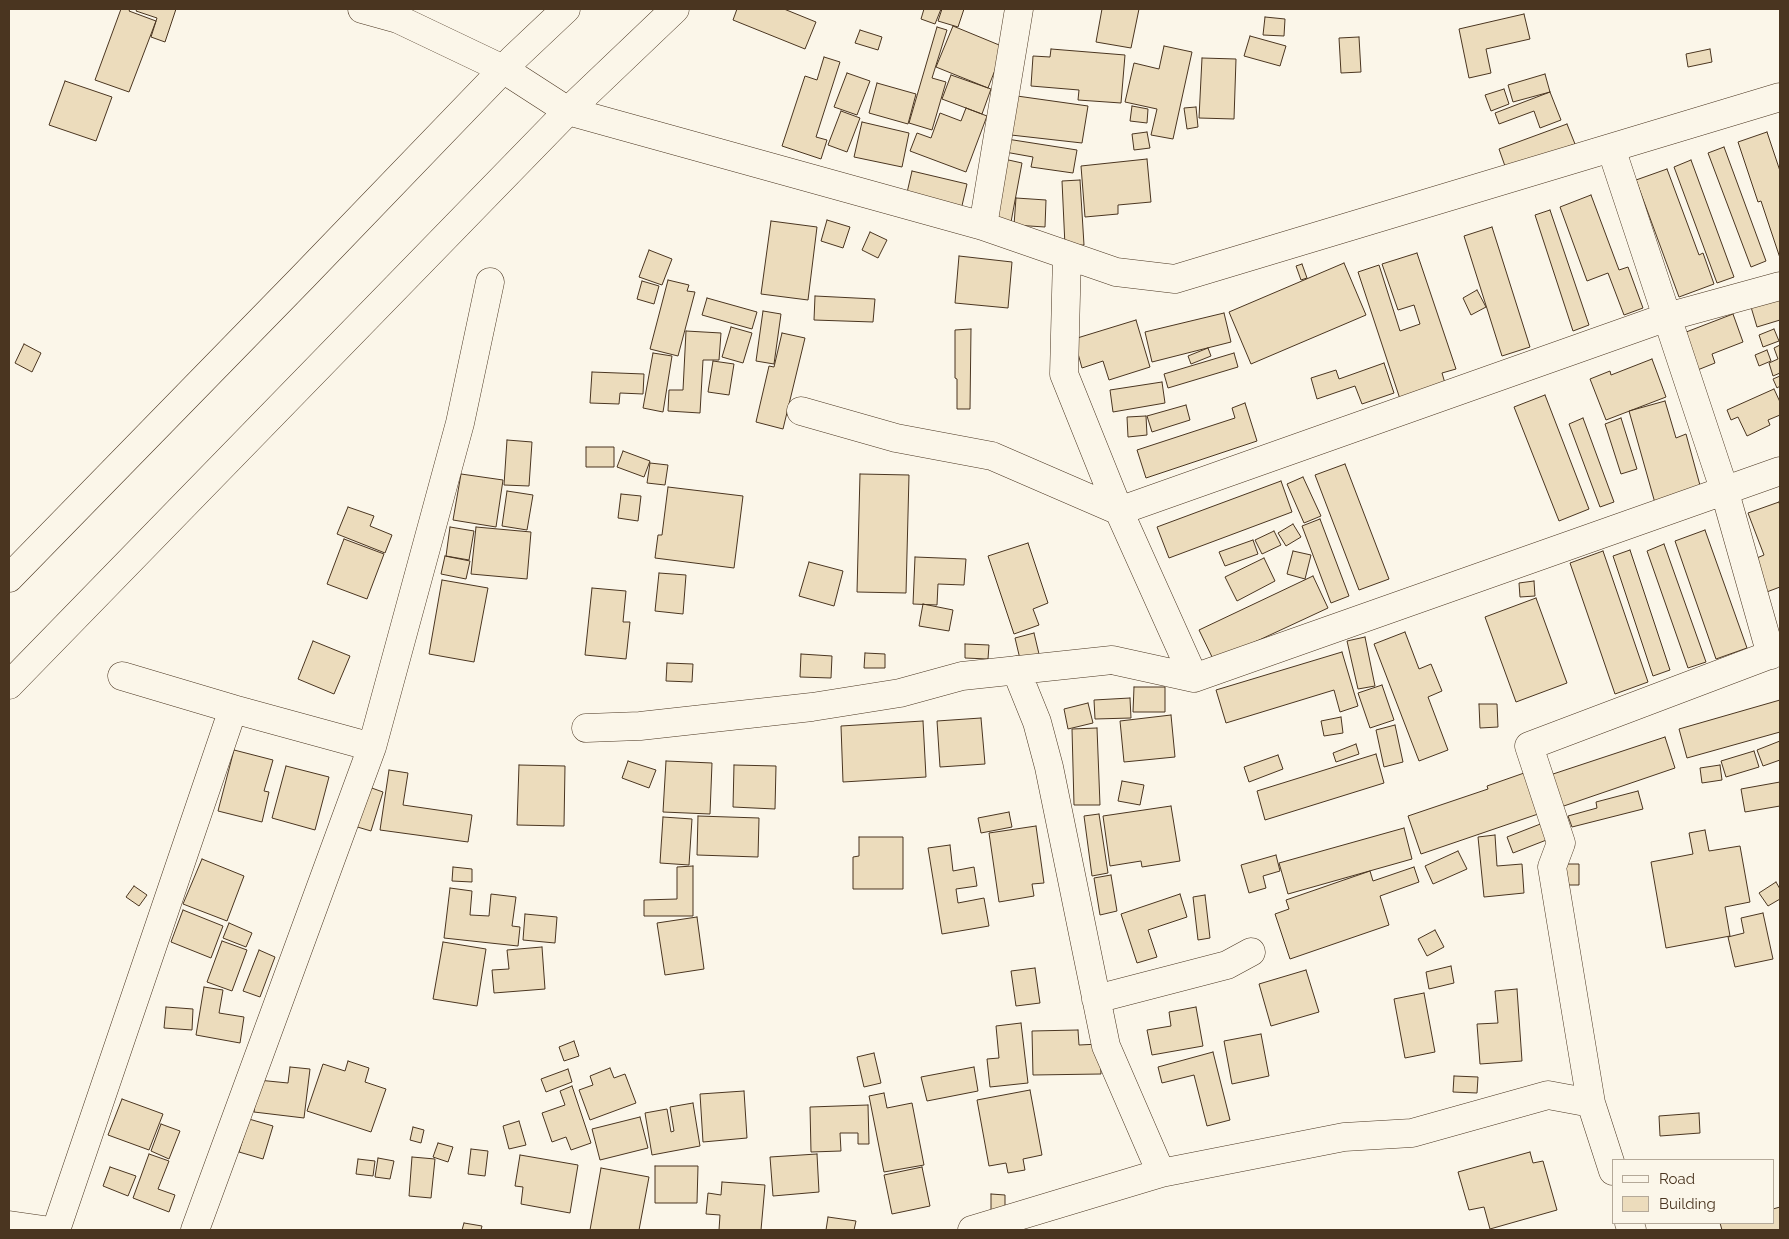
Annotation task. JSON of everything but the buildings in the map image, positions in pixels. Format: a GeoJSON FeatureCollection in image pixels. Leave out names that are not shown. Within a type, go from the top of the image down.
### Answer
{"type":"FeatureCollection","features":[{"type":"Feature","properties":{"kind":"street"},"geometry":{"type":"LineString","coordinates":[[362,9],[398,19],[503,69],[568,110],[983,226],[1116,272],[1175,279],[1780,97]]}},
{"type":"Feature","properties":{"kind":"street"},"geometry":{"type":"LineString","coordinates":[[9,578],[503,69],[566,9]]}},
{"type":"Feature","properties":{"kind":"street"},"geometry":{"type":"LineString","coordinates":[[9,685],[568,110],[675,9]]}},
{"type":"Feature","properties":{"kind":"street"},"geometry":{"type":"LineString","coordinates":[[983,226],[1019,9]]}},
{"type":"Feature","properties":{"kind":"street"},"geometry":{"type":"LineString","coordinates":[[1611,148],[1724,489],[1775,653],[1528,746],[1562,843],[1552,867],[1591,1103],[1612,1168]]}},
{"type":"Feature","properties":{"kind":"street"},"geometry":{"type":"LineString","coordinates":[[1067,255],[1064,374],[1119,510],[1194,678]]}},
{"type":"Feature","properties":{"kind":"street"},"geometry":{"type":"LineString","coordinates":[[195,1230],[372,747],[460,423],[490,282]]}},
{"type":"Feature","properties":{"kind":"street"},"geometry":{"type":"LineString","coordinates":[[801,411],[896,438],[992,456],[1119,510],[1666,317],[1780,286]]}},
{"type":"Feature","properties":{"kind":"street"},"geometry":{"type":"LineString","coordinates":[[586,728],[640,726],[812,707],[900,693],[962,676],[1112,660],[1194,678],[1780,470]]}},
{"type":"Feature","properties":{"kind":"street"},"geometry":{"type":"LineString","coordinates":[[1016,670],[1037,722],[1049,766],[1106,1046],[1161,1174]]}},
{"type":"Feature","properties":{"kind":"street"},"geometry":{"type":"LineString","coordinates":[[122,676],[372,747]]}},
{"type":"Feature","properties":{"kind":"street"},"geometry":{"type":"LineString","coordinates":[[56,1230],[233,709]]}},
{"type":"Feature","properties":{"kind":"street"},"geometry":{"type":"LineString","coordinates":[[1096,999],[1227,965],[1251,952]]}},
{"type":"Feature","properties":{"kind":"street"},"geometry":{"type":"LineString","coordinates":[[972,1230],[1161,1174],[1344,1137],[1412,1133],[1548,1095],[1591,1103]]}},
{"type":"Feature","properties":{"kind":"street"},"geometry":{"type":"LineString","coordinates":[[9,1225],[44,1230]]}}]}
